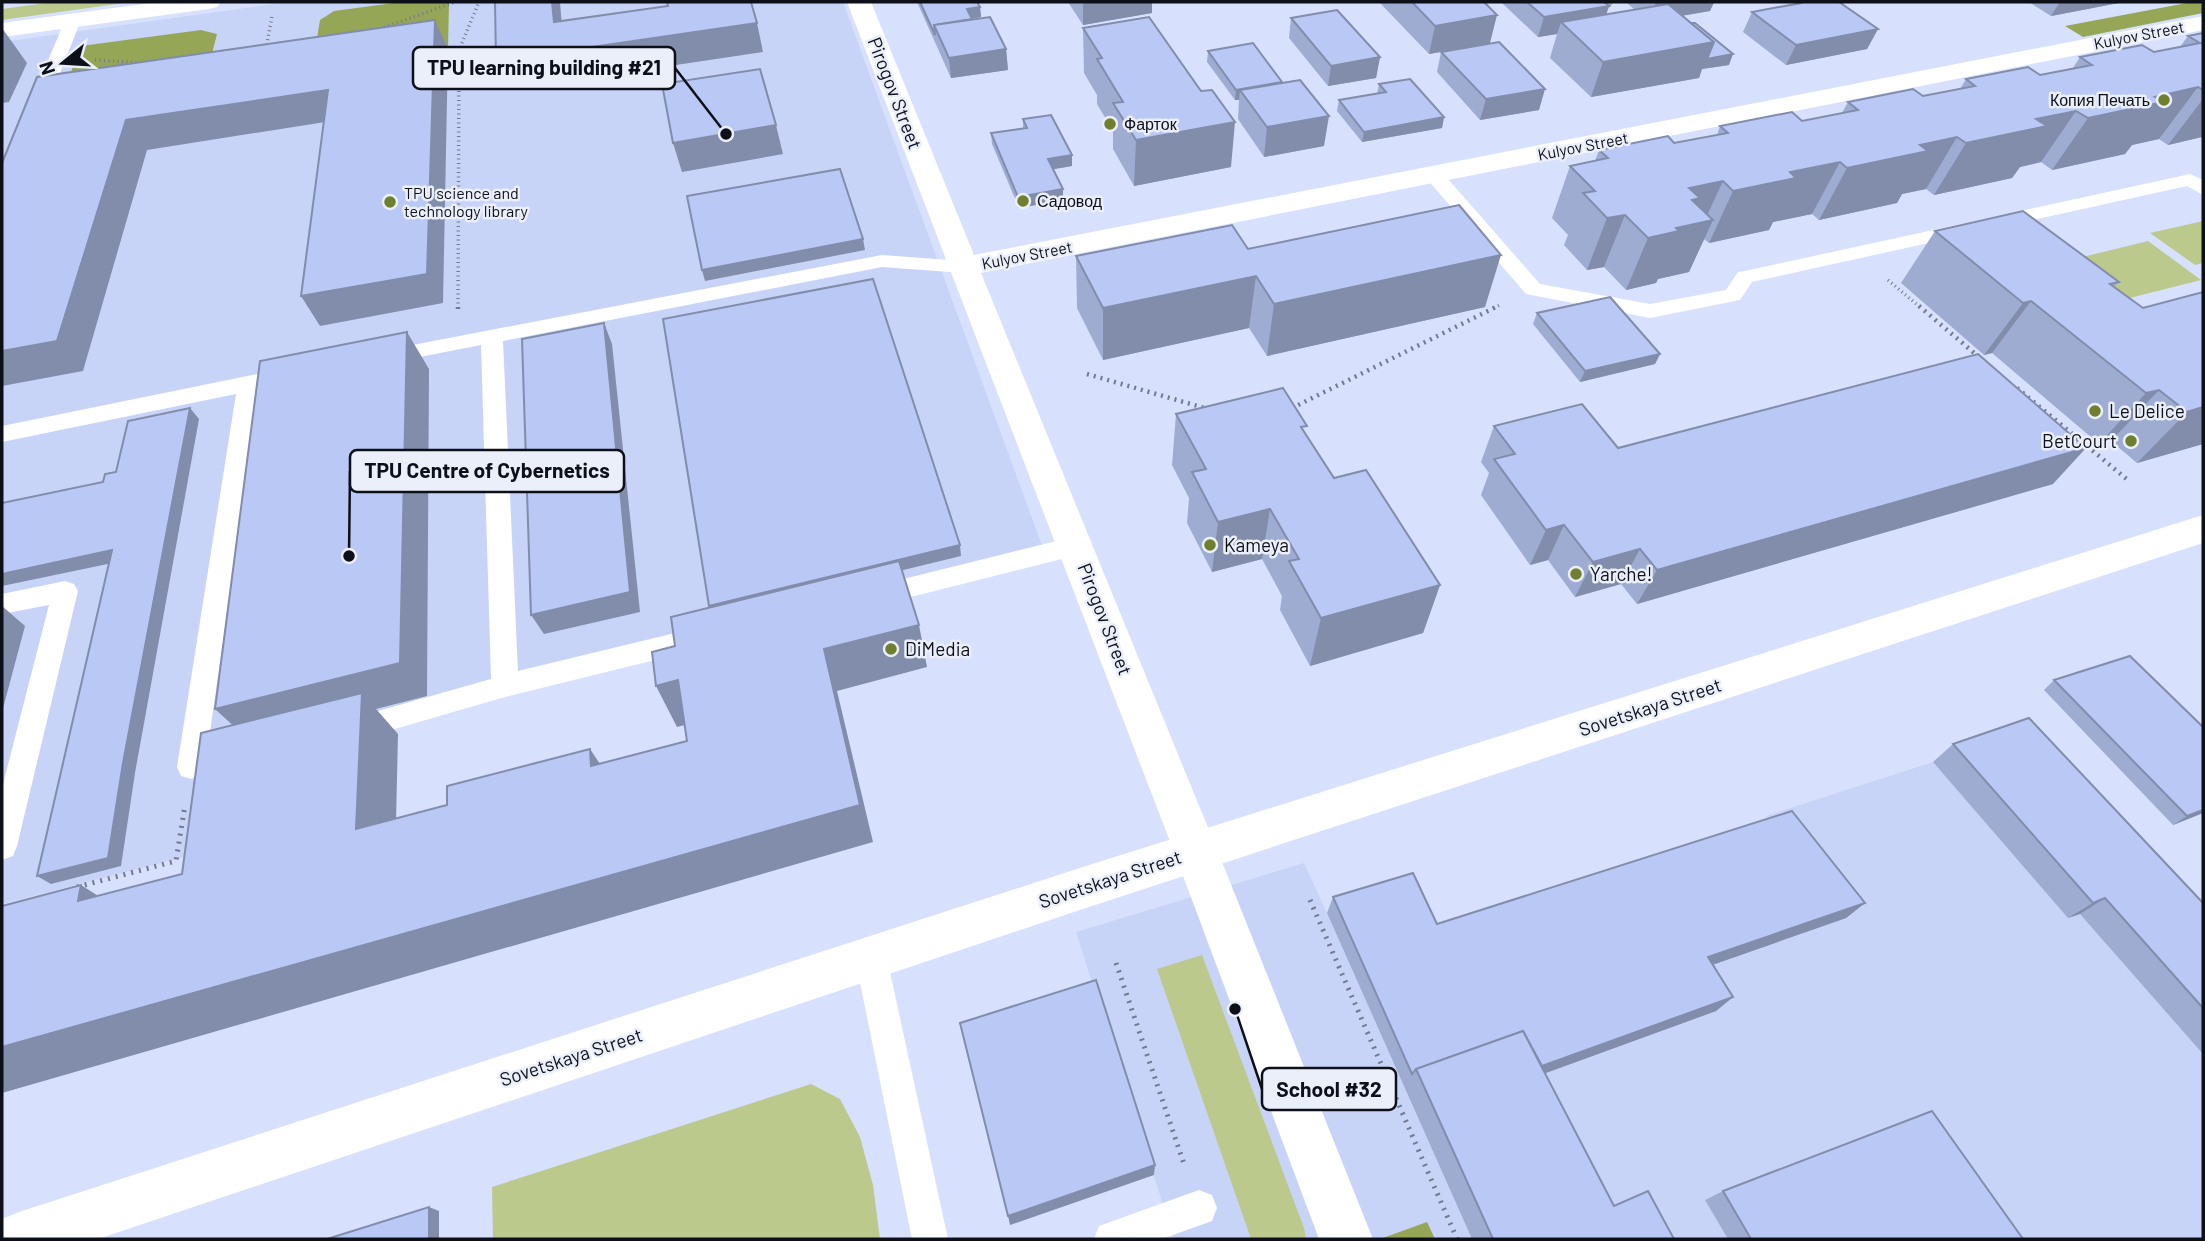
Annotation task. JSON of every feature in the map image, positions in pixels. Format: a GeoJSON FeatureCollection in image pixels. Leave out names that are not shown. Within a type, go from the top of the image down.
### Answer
{"type":"FeatureCollection","features":[{"type":"Feature","properties":{"kind":"street"},"geometry":{"type":"LineString","coordinates":[[2,30],[209,2]]}},
{"type":"Feature","properties":{"kind":"street","name":"Pirogov Street"},"geometry":{"type":"LineString","coordinates":[[859,2],[1077,546],[1346,1239]]}},
{"type":"Feature","properties":{"kind":"street","name":"Kulyov Street"},"geometry":{"type":"LineString","coordinates":[[963,267],[2203,23]]}},
{"type":"Feature","properties":{"kind":"street","name":"Sovetskaya Street"},"geometry":{"type":"LineString","coordinates":[[19,1239],[1196,852],[2203,529]]}},
{"type":"Feature","properties":{"kind":"lane"},"geometry":{"type":"LineString","coordinates":[[32,119],[73,20]]}},
{"type":"Feature","properties":{"kind":"lane"},"geometry":{"type":"LineString","coordinates":[[1434,175],[1533,289],[1650,311],[1733,295],[1745,277],[2190,180],[2203,188]]}},
{"type":"Feature","properties":{"kind":"lane"},"geometry":{"type":"LineString","coordinates":[[366,361],[882,261],[963,267]]}},
{"type":"Feature","properties":{"kind":"lane"},"geometry":{"type":"LineString","coordinates":[[492,337],[505,686]]}},
{"type":"Feature","properties":{"kind":"lane"},"geometry":{"type":"LineString","coordinates":[[2,434],[314,371]]}},
{"type":"Feature","properties":{"kind":"lane"},"geometry":{"type":"LineString","coordinates":[[191,767],[249,383]]}},
{"type":"Feature","properties":{"kind":"lane"},"geometry":{"type":"LineString","coordinates":[[852,601],[1077,546]]}},
{"type":"Feature","properties":{"kind":"lane"},"geometry":{"type":"LineString","coordinates":[[2,604],[65,591],[2,846]]}},
{"type":"Feature","properties":{"kind":"lane"},"geometry":{"type":"LineString","coordinates":[[381,721],[505,686],[732,631]]}},
{"type":"Feature","properties":{"kind":"lane"},"geometry":{"type":"LineString","coordinates":[[871,958],[930,1239]]}},
{"type":"Feature","properties":{"kind":"lane"},"geometry":{"type":"LineString","coordinates":[[1112,1239],[1199,1208]]}},
{"type":"Feature","properties":{"kind":"path"},"geometry":{"type":"LineString","coordinates":[[377,30],[454,2]]}},
{"type":"Feature","properties":{"kind":"path"},"geometry":{"type":"LineString","coordinates":[[458,343],[459,50],[479,2]]}},
{"type":"Feature","properties":{"kind":"path"},"geometry":{"type":"LineString","coordinates":[[265,52],[272,16]]}},
{"type":"Feature","properties":{"kind":"path"},"geometry":{"type":"LineString","coordinates":[[58,57],[153,64]]}},
{"type":"Feature","properties":{"kind":"path"},"geometry":{"type":"LineString","coordinates":[[1855,253],[1984,361]]}},
{"type":"Feature","properties":{"kind":"path"},"geometry":{"type":"LineString","coordinates":[[1286,412],[1533,289]]}},
{"type":"Feature","properties":{"kind":"path"},"geometry":{"type":"LineString","coordinates":[[1087,374],[1221,412]]}},
{"type":"Feature","properties":{"kind":"path"},"geometry":{"type":"LineString","coordinates":[[2015,387],[2129,481]]}},
{"type":"Feature","properties":{"kind":"path"},"geometry":{"type":"LineString","coordinates":[[69,889],[176,861],[191,767]]}},
{"type":"Feature","properties":{"kind":"path"},"geometry":{"type":"LineString","coordinates":[[1310,900],[1457,1239]]}},
{"type":"Feature","properties":{"kind":"path"},"geometry":{"type":"LineString","coordinates":[[1116,963],[1199,1208]]}},
{"type":"Feature","properties":{"kind":"shaded area"},"geometry":{"type":"Polygon","coordinates":[[[288,2],[843,2],[1047,559],[230,766],[219,848],[2,904],[2,42],[288,2]]]}},
{"type":"Feature","properties":{"kind":"shaded area"},"geometry":{"type":"Polygon","coordinates":[[[1933,762],[2203,948],[2203,1239],[1174,1239],[1076,932],[1304,863],[1327,913],[1405,889],[1428,939],[1776,827],[1766,816],[1933,762]]]}},
{"type":"Feature","properties":{"kind":"green space"},"geometry":{"type":"Polygon","coordinates":[[[54,2],[131,2],[2,20],[2,9],[54,2]]]}},
{"type":"Feature","properties":{"kind":"green space"},"geometry":{"type":"Polygon","coordinates":[[[401,2],[449,2],[448,49],[312,69],[320,20],[334,11],[401,2]]]}},
{"type":"Feature","properties":{"kind":"green space"},"geometry":{"type":"Polygon","coordinates":[[[2203,2],[2203,13],[2083,37],[2065,26],[2203,2]]]}},
{"type":"Feature","properties":{"kind":"green space"},"geometry":{"type":"Polygon","coordinates":[[[201,30],[217,34],[204,85],[58,106],[81,46],[201,30]]]}},
{"type":"Feature","properties":{"kind":"green space"},"geometry":{"type":"Polygon","coordinates":[[[2203,221],[2203,263],[2195,265],[2150,233],[2203,221]]]}},
{"type":"Feature","properties":{"kind":"green space"},"geometry":{"type":"Polygon","coordinates":[[[2148,241],[2201,280],[2106,304],[2054,264],[2148,241]]]}},
{"type":"Feature","properties":{"kind":"green space"},"geometry":{"type":"Polygon","coordinates":[[[1202,955],[1306,1239],[1251,1239],[1157,969],[1202,955]]]}},
{"type":"Feature","properties":{"kind":"green space"},"geometry":{"type":"Polygon","coordinates":[[[811,1084],[840,1099],[860,1137],[873,1185],[880,1239],[493,1239],[492,1187],[811,1084]]]}},
{"type":"Feature","properties":{"kind":"green space"},"geometry":{"type":"Polygon","coordinates":[[[1427,1222],[1435,1239],[1380,1239],[1427,1222]]]}},
{"type":"Feature","properties":{"kind":"building"},"geometry":{"type":"Polygon","coordinates":[[[495,2],[552,2],[554,22],[668,6],[667,2],[751,2],[757,23],[496,61],[495,2]]]}},
{"type":"Feature","properties":{"kind":"building"},"geometry":{"type":"Polygon","coordinates":[[[920,2],[977,2],[980,7],[967,9],[972,19],[934,25],[935,35],[920,2]]]}},
{"type":"Feature","properties":{"kind":"building"},"geometry":{"type":"Polygon","coordinates":[[[1412,2],[1484,2],[1497,15],[1435,26],[1412,2]]]}},
{"type":"Feature","properties":{"kind":"building"},"geometry":{"type":"Polygon","coordinates":[[[1527,2],[1604,2],[1609,6],[1544,17],[1527,2]]]}},
{"type":"Feature","properties":{"kind":"building"},"geometry":{"type":"Polygon","coordinates":[[[1800,2],[1839,2],[1878,29],[1796,45],[1752,12],[1800,2]]]}},
{"type":"Feature","properties":{"kind":"building"},"geometry":{"type":"Polygon","coordinates":[[[1668,4],[1714,42],[1603,62],[1561,22],[1668,4]]]}},
{"type":"Feature","properties":{"kind":"building"},"geometry":{"type":"Polygon","coordinates":[[[1337,10],[1380,57],[1331,66],[1291,18],[1337,10]]]}},
{"type":"Feature","properties":{"kind":"building"},"geometry":{"type":"Polygon","coordinates":[[[990,17],[1006,49],[949,58],[934,25],[990,17]]]}},
{"type":"Feature","properties":{"kind":"building"},"geometry":{"type":"Polygon","coordinates":[[[1149,17],[1201,91],[1212,90],[1235,122],[1136,140],[1113,103],[1123,102],[1097,59],[1102,58],[1083,28],[1149,17]]]}},
{"type":"Feature","properties":{"kind":"building","name":"TPU science and technology library"},"geometry":{"type":"Polygon","coordinates":[[[435,20],[427,274],[301,296],[328,90],[126,120],[57,341],[2,351],[2,163],[37,77],[435,20]]]}},
{"type":"Feature","properties":{"kind":"building"},"geometry":{"type":"Polygon","coordinates":[[[1691,23],[1695,23],[1733,54],[1707,59],[1714,42],[1691,23]]]}},
{"type":"Feature","properties":{"kind":"building"},"geometry":{"type":"Polygon","coordinates":[[[2203,33],[2203,90],[2198,87],[2155,97],[2164,102],[2088,118],[2076,111],[2036,119],[2047,126],[1966,143],[1957,137],[1920,145],[1928,151],[1847,168],[1840,162],[1790,172],[1796,178],[1733,191],[1723,181],[1689,188],[1700,198],[1692,200],[1713,220],[1676,228],[1679,231],[1648,238],[1625,215],[1607,218],[1583,193],[1595,191],[1570,166],[1608,158],[1599,150],[1668,136],[1674,143],[1728,133],[1720,126],[1792,112],[1802,121],[1858,110],[1848,102],[1913,89],[1923,96],[1975,86],[1966,79],[2028,67],[2040,75],[2092,65],[2080,57],[2142,45],[2154,52],[2200,43],[2188,36],[2203,33]]]}},
{"type":"Feature","properties":{"kind":"building"},"geometry":{"type":"Polygon","coordinates":[[[1499,42],[1545,89],[1486,99],[1441,52],[1499,42]]]}},
{"type":"Feature","properties":{"kind":"building"},"geometry":{"type":"Polygon","coordinates":[[[1253,43],[1282,82],[1236,90],[1208,51],[1253,43]]]}},
{"type":"Feature","properties":{"kind":"building"},"geometry":{"type":"Polygon","coordinates":[[[760,69],[776,125],[673,143],[662,84],[760,69]]]}},
{"type":"Feature","properties":{"kind":"building"},"geometry":{"type":"Polygon","coordinates":[[[1410,79],[1444,117],[1364,132],[1339,100],[1386,92],[1379,84],[1410,79]]]}},
{"type":"Feature","properties":{"kind":"building"},"geometry":{"type":"Polygon","coordinates":[[[1300,80],[1329,116],[1267,127],[1240,90],[1300,80]]]}},
{"type":"Feature","properties":{"kind":"building"},"geometry":{"type":"Polygon","coordinates":[[[1051,115],[1072,155],[1048,159],[1063,189],[1018,197],[991,133],[1027,128],[1023,119],[1051,115]]]}},
{"type":"Feature","properties":{"kind":"building"},"geometry":{"type":"Polygon","coordinates":[[[840,169],[863,239],[702,270],[687,196],[840,169]]]}},
{"type":"Feature","properties":{"kind":"building"},"geometry":{"type":"Polygon","coordinates":[[[1459,205],[1501,255],[1274,304],[1256,276],[1103,308],[1076,256],[1232,225],[1248,249],[1459,205]]]}},
{"type":"Feature","properties":{"kind":"building"},"geometry":{"type":"Polygon","coordinates":[[[2023,211],[2119,282],[2110,284],[2143,308],[2203,292],[2203,407],[2187,412],[2159,390],[2146,393],[2031,301],[2023,303],[1935,231],[2023,211]]]}},
{"type":"Feature","properties":{"kind":"building"},"geometry":{"type":"Polygon","coordinates":[[[873,279],[960,545],[709,606],[663,319],[873,279]]]}},
{"type":"Feature","properties":{"kind":"building"},"geometry":{"type":"Polygon","coordinates":[[[1610,297],[1660,354],[1585,371],[1537,313],[1610,297]]]}},
{"type":"Feature","properties":{"kind":"building"},"geometry":{"type":"Polygon","coordinates":[[[604,323],[630,592],[531,615],[522,339],[604,323]]]}},
{"type":"Feature","properties":{"kind":"building"},"geometry":{"type":"Polygon","coordinates":[[[407,332],[400,663],[215,709],[260,361],[407,332]]]}},
{"type":"Feature","properties":{"kind":"building"},"geometry":{"type":"Polygon","coordinates":[[[1978,354],[2086,448],[1657,570],[1640,549],[1593,562],[1564,525],[1546,530],[1494,459],[1515,454],[1494,426],[1582,404],[1618,448],[1978,354]]]}},
{"type":"Feature","properties":{"kind":"building"},"geometry":{"type":"Polygon","coordinates":[[[1283,388],[1307,426],[1301,427],[1334,478],[1366,470],[1440,585],[1321,618],[1289,561],[1299,559],[1270,509],[1218,522],[1192,472],[1206,469],[1176,414],[1283,388]]]}},
{"type":"Feature","properties":{"kind":"building"},"geometry":{"type":"Polygon","coordinates":[[[190,408],[123,763],[108,858],[37,876],[112,550],[2,574],[2,503],[103,482],[105,474],[116,472],[128,421],[190,408]]]}},
{"type":"Feature","properties":{"kind":"building"},"geometry":{"type":"Polygon","coordinates":[[[899,561],[919,625],[824,649],[860,805],[2,1047],[2,906],[81,885],[78,901],[182,874],[201,733],[362,693],[356,829],[447,805],[447,786],[590,749],[591,766],[687,741],[678,680],[656,686],[652,652],[675,646],[671,617],[899,561]]]}},
{"type":"Feature","properties":{"kind":"building"},"geometry":{"type":"Polygon","coordinates":[[[2130,656],[2203,727],[2203,810],[2187,816],[2054,680],[2130,656]]]}},
{"type":"Feature","properties":{"kind":"building"},"geometry":{"type":"Polygon","coordinates":[[[2029,718],[2203,903],[2203,1008],[2105,898],[2093,903],[1953,744],[2029,718]]]}},
{"type":"Feature","properties":{"kind":"building"},"geometry":{"type":"Polygon","coordinates":[[[1792,811],[1865,903],[1708,957],[1733,997],[1542,1066],[1523,1031],[1416,1069],[1412,1074],[1333,897],[1413,873],[1437,924],[1792,811]]]}},
{"type":"Feature","properties":{"kind":"building"},"geometry":{"type":"Polygon","coordinates":[[[1096,980],[1155,1165],[1008,1216],[960,1023],[1096,980]]]}},
{"type":"Feature","properties":{"kind":"building"},"geometry":{"type":"Polygon","coordinates":[[[1523,1031],[1614,1206],[1648,1191],[1674,1239],[1493,1239],[1416,1069],[1523,1031]]]}},
{"type":"Feature","properties":{"kind":"building"},"geometry":{"type":"Polygon","coordinates":[[[1932,1111],[2023,1239],[1751,1239],[1723,1191],[1932,1111]]]}},
{"type":"Feature","properties":{"kind":"building"},"geometry":{"type":"Polygon","coordinates":[[[429,1207],[429,1239],[327,1239],[429,1207]]]}},
{"type":"Feature","properties":{"kind":"place","name":"Копия Печать"},"geometry":{"type":"Point","coordinates":[2164,100]}},
{"type":"Feature","properties":{"kind":"place","name":"Фарток"},"geometry":{"type":"Point","coordinates":[1110,124]}},
{"type":"Feature","properties":{"kind":"place","name":"TPU learning building #21"},"geometry":{"type":"Point","coordinates":[726,134]}},
{"type":"Feature","properties":{"kind":"place","name":"Садовод"},"geometry":{"type":"Point","coordinates":[1023,201]}},
{"type":"Feature","properties":{"kind":"place","name":"TPU science and technology library"},"geometry":{"type":"Point","coordinates":[390,202]}},
{"type":"Feature","properties":{"kind":"place","name":"Le Delice"},"geometry":{"type":"Point","coordinates":[2095,411]}},
{"type":"Feature","properties":{"kind":"place","name":"BetCourt"},"geometry":{"type":"Point","coordinates":[2131,441]}},
{"type":"Feature","properties":{"kind":"place","name":"Kameya"},"geometry":{"type":"Point","coordinates":[1210,545]}},
{"type":"Feature","properties":{"kind":"place","name":"TPU Centre of Cybernetics"},"geometry":{"type":"Point","coordinates":[349,556]}},
{"type":"Feature","properties":{"kind":"place","name":"Yarche!"},"geometry":{"type":"Point","coordinates":[1576,574]}},
{"type":"Feature","properties":{"kind":"place","name":"DiMedia"},"geometry":{"type":"Point","coordinates":[891,649]}},
{"type":"Feature","properties":{"kind":"place","name":"School #32"},"geometry":{"type":"Point","coordinates":[1235,1009]}}]}
